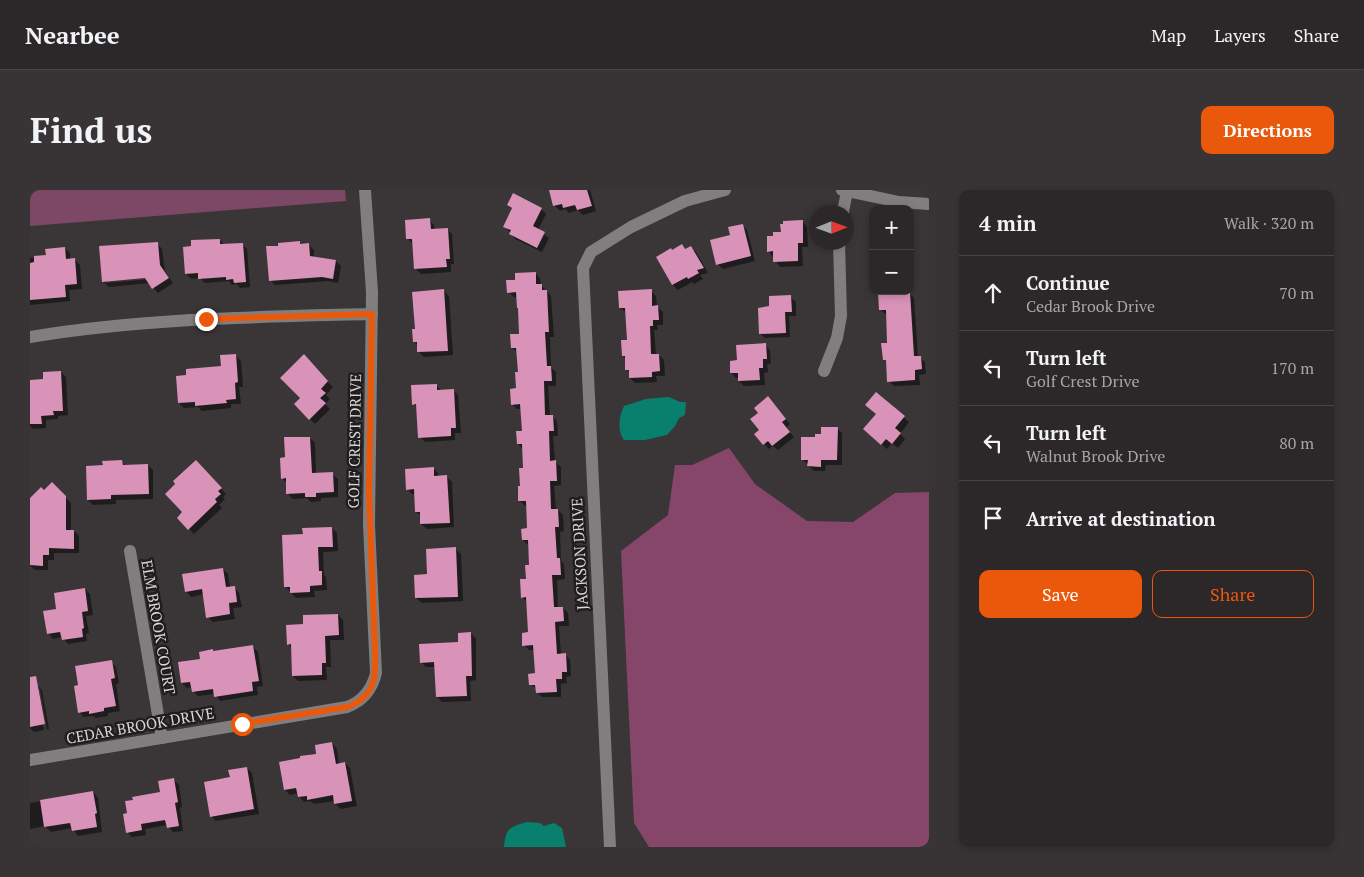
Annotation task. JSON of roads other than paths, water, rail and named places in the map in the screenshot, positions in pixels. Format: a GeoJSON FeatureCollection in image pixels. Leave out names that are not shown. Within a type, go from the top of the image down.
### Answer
{"type":"FeatureCollection","features":[{"type":"Feature","properties":{"kind":"street","name":"GOLF CREST DRIVE"},"geometry":{"type":"LineString","coordinates":[[365,190],[372,314],[369,517],[376,673],[369,692]]}},
{"type":"Feature","properties":{"kind":"street","name":"JACKSON DRIVE"},"geometry":{"type":"LineString","coordinates":[[610,847],[582,276],[586,260],[591,252],[606,242],[659,212],[685,201],[725,190]]}},
{"type":"Feature","properties":{"kind":"street"},"geometry":{"type":"LineString","coordinates":[[844,205],[845,190],[899,202],[929,204]]}},
{"type":"Feature","properties":{"kind":"street"},"geometry":{"type":"LineString","coordinates":[[824,371],[837,338],[841,316],[839,250]]}},
{"type":"Feature","properties":{"kind":"street"},"geometry":{"type":"LineString","coordinates":[[30,337],[84,328],[206,319],[372,314]]}},
{"type":"Feature","properties":{"kind":"street","name":"ELM BROOK COURT"},"geometry":{"type":"LineString","coordinates":[[130,550],[162,738]]}},
{"type":"Feature","properties":{"kind":"street","name":"CEDAR BROOK DRIVE"},"geometry":{"type":"LineString","coordinates":[[30,760],[347,707],[356,704],[369,692]]}}]}
